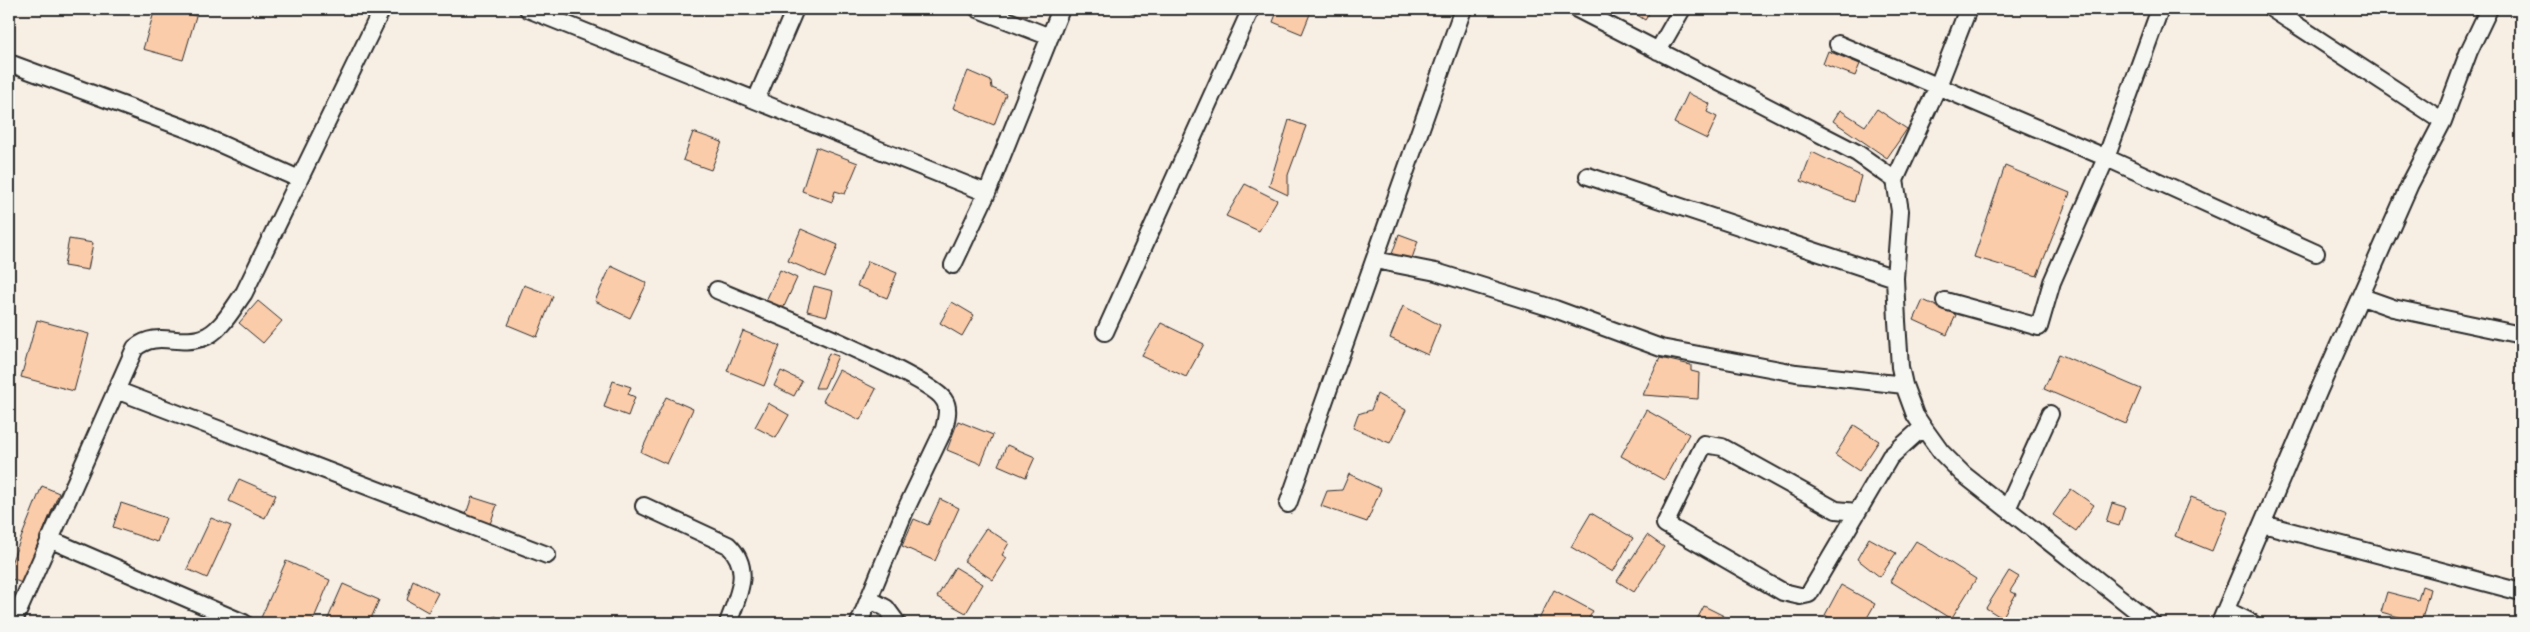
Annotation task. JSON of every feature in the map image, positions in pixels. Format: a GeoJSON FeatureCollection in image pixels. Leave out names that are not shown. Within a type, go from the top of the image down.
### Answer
{"type":"FeatureCollection","features":[{"type":"Feature","properties":{"kind":"street"},"geometry":{"type":"LineString","coordinates":[[13,623],[135,348],[144,340],[201,338],[212,333],[228,316],[244,293],[382,9]]}},
{"type":"Feature","properties":{"kind":"street"},"geometry":{"type":"LineString","coordinates":[[528,9],[987,193]]}},
{"type":"Feature","properties":{"kind":"street"},"geometry":{"type":"LineString","coordinates":[[756,100],[795,9]]}},
{"type":"Feature","properties":{"kind":"street"},"geometry":{"type":"LineString","coordinates":[[978,9],[1050,37]]}},
{"type":"Feature","properties":{"kind":"street"},"geometry":{"type":"LineString","coordinates":[[954,265],[987,193],[1061,9]]}},
{"type":"Feature","properties":{"kind":"street"},"geometry":{"type":"LineString","coordinates":[[1105,332],[1251,9]]}},
{"type":"Feature","properties":{"kind":"street"},"geometry":{"type":"LineString","coordinates":[[1288,504],[1463,9]]}},
{"type":"Feature","properties":{"kind":"street"},"geometry":{"type":"LineString","coordinates":[[1577,9],[1857,153],[1895,180]]}},
{"type":"Feature","properties":{"kind":"street"},"geometry":{"type":"LineString","coordinates":[[1658,51],[1682,9]]}},
{"type":"Feature","properties":{"kind":"street"},"geometry":{"type":"LineString","coordinates":[[1968,9],[1938,86],[1895,180],[1900,211],[1896,278],[1899,348],[1904,385],[1915,416],[1922,427],[1941,452],[1963,474],[2152,623]]}},
{"type":"Feature","properties":{"kind":"street"},"geometry":{"type":"LineString","coordinates":[[1945,301],[2039,327],[2052,282],[2106,158],[2160,9]]}},
{"type":"Feature","properties":{"kind":"street"},"geometry":{"type":"LineString","coordinates":[[2272,9],[2442,121]]}},
{"type":"Feature","properties":{"kind":"street"},"geometry":{"type":"LineString","coordinates":[[2252,623],[2223,617],[2319,390],[2362,298],[2410,184],[2442,121],[2469,51],[2489,9]]}},
{"type":"Feature","properties":{"kind":"street"},"geometry":{"type":"LineString","coordinates":[[1838,44],[2106,158],[2316,253]]}},
{"type":"Feature","properties":{"kind":"street"},"geometry":{"type":"LineString","coordinates":[[9,63],[187,129],[299,179]]}},
{"type":"Feature","properties":{"kind":"street"},"geometry":{"type":"LineString","coordinates":[[1588,176],[1896,278]]}},
{"type":"Feature","properties":{"kind":"street"},"geometry":{"type":"LineString","coordinates":[[1375,260],[1436,272],[1555,309],[1661,348],[1796,373],[1904,385]]}},
{"type":"Feature","properties":{"kind":"street"},"geometry":{"type":"LineString","coordinates":[[717,290],[904,373],[936,390],[945,400],[947,415],[944,430],[904,513],[859,623]]}},
{"type":"Feature","properties":{"kind":"street"},"geometry":{"type":"LineString","coordinates":[[2362,298],[2393,308],[2521,335]]}},
{"type":"Feature","properties":{"kind":"street"},"geometry":{"type":"LineString","coordinates":[[116,390],[547,555]]}},
{"type":"Feature","properties":{"kind":"street"},"geometry":{"type":"LineString","coordinates":[[2007,509],[2050,414]]}},
{"type":"Feature","properties":{"kind":"street"},"geometry":{"type":"LineString","coordinates":[[1857,512],[1836,510],[1722,448],[1704,444],[1665,524],[1783,592],[1800,596],[1808,594],[1890,457],[1922,427]]}},
{"type":"Feature","properties":{"kind":"street"},"geometry":{"type":"LineString","coordinates":[[644,506],[728,545],[738,555],[742,567],[742,584],[728,623]]}},
{"type":"Feature","properties":{"kind":"street"},"geometry":{"type":"LineString","coordinates":[[2263,524],[2521,592]]}},
{"type":"Feature","properties":{"kind":"street"},"geometry":{"type":"LineString","coordinates":[[49,539],[244,623]]}},
{"type":"Feature","properties":{"kind":"street"},"geometry":{"type":"LineString","coordinates":[[869,599],[886,608],[896,623]]}},
{"type":"Feature","properties":{"kind":"building"},"geometry":{"type":"Polygon","coordinates":[[[155,9],[169,9],[196,16],[183,60],[143,49],[155,9]]]}},
{"type":"Feature","properties":{"kind":"building"},"geometry":{"type":"Polygon","coordinates":[[[1121,9],[1138,9],[1136,14],[1121,9]]]}},
{"type":"Feature","properties":{"kind":"building"},"geometry":{"type":"Polygon","coordinates":[[[1278,9],[1312,9],[1302,34],[1273,22],[1278,9]]]}},
{"type":"Feature","properties":{"kind":"building"},"geometry":{"type":"Polygon","coordinates":[[[1628,9],[1652,9],[1645,20],[1628,9]]]}},
{"type":"Feature","properties":{"kind":"building"},"geometry":{"type":"Polygon","coordinates":[[[1828,51],[1860,64],[1855,76],[1823,64],[1828,51]]]}},
{"type":"Feature","properties":{"kind":"building"},"geometry":{"type":"Polygon","coordinates":[[[968,71],[991,81],[992,88],[1006,94],[994,125],[953,108],[968,71]]]}},
{"type":"Feature","properties":{"kind":"building"},"geometry":{"type":"Polygon","coordinates":[[[1688,93],[1710,104],[1707,112],[1717,117],[1707,139],[1674,123],[1688,93]]]}},
{"type":"Feature","properties":{"kind":"building"},"geometry":{"type":"Polygon","coordinates":[[[1877,109],[1907,129],[1887,158],[1833,121],[1840,110],[1865,126],[1877,109]]]}},
{"type":"Feature","properties":{"kind":"building"},"geometry":{"type":"Polygon","coordinates":[[[1289,120],[1306,126],[1288,175],[1288,195],[1269,186],[1289,120]]]}},
{"type":"Feature","properties":{"kind":"building"},"geometry":{"type":"Polygon","coordinates":[[[693,132],[722,142],[711,170],[683,160],[693,132]]]}},
{"type":"Feature","properties":{"kind":"building"},"geometry":{"type":"Polygon","coordinates":[[[816,147],[858,163],[845,194],[835,191],[832,202],[802,191],[816,147]]]}},
{"type":"Feature","properties":{"kind":"building"},"geometry":{"type":"Polygon","coordinates":[[[1812,152],[1861,176],[1854,202],[1801,181],[1812,152]]]}},
{"type":"Feature","properties":{"kind":"building"},"geometry":{"type":"Polygon","coordinates":[[[2005,166],[2070,193],[2037,276],[1974,257],[2005,166]]]}},
{"type":"Feature","properties":{"kind":"building"},"geometry":{"type":"Polygon","coordinates":[[[1245,184],[1277,200],[1259,231],[1226,216],[1245,184]]]}},
{"type":"Feature","properties":{"kind":"building"},"geometry":{"type":"Polygon","coordinates":[[[801,229],[838,245],[825,277],[788,261],[801,229]]]}},
{"type":"Feature","properties":{"kind":"building"},"geometry":{"type":"Polygon","coordinates":[[[1399,234],[1418,241],[1410,264],[1391,257],[1399,234]]]}},
{"type":"Feature","properties":{"kind":"building"},"geometry":{"type":"Polygon","coordinates":[[[69,239],[93,243],[88,270],[64,266],[69,239]]]}},
{"type":"Feature","properties":{"kind":"building"},"geometry":{"type":"Polygon","coordinates":[[[868,261],[897,273],[887,298],[857,286],[868,261]]]}},
{"type":"Feature","properties":{"kind":"building"},"geometry":{"type":"Polygon","coordinates":[[[611,266],[647,283],[630,318],[595,301],[611,266]]]}},
{"type":"Feature","properties":{"kind":"building"},"geometry":{"type":"Polygon","coordinates":[[[780,270],[797,278],[782,311],[765,303],[780,270]]]}},
{"type":"Feature","properties":{"kind":"building"},"geometry":{"type":"Polygon","coordinates":[[[524,285],[553,296],[537,337],[508,325],[524,285]]]}},
{"type":"Feature","properties":{"kind":"building"},"geometry":{"type":"Polygon","coordinates":[[[814,286],[833,291],[827,316],[807,311],[814,286]]]}},
{"type":"Feature","properties":{"kind":"building"},"geometry":{"type":"Polygon","coordinates":[[[1923,300],[1956,315],[1947,335],[1914,320],[1923,300]]]}},
{"type":"Feature","properties":{"kind":"building"},"geometry":{"type":"Polygon","coordinates":[[[258,301],[282,321],[263,343],[239,323],[258,301]]]}},
{"type":"Feature","properties":{"kind":"building"},"geometry":{"type":"Polygon","coordinates":[[[952,302],[974,315],[962,336],[940,323],[952,302]]]}},
{"type":"Feature","properties":{"kind":"building"},"geometry":{"type":"Polygon","coordinates":[[[1403,306],[1440,325],[1428,355],[1390,338],[1403,306]]]}},
{"type":"Feature","properties":{"kind":"building"},"geometry":{"type":"Polygon","coordinates":[[[37,320],[89,334],[74,391],[21,377],[37,320]]]}},
{"type":"Feature","properties":{"kind":"building"},"geometry":{"type":"Polygon","coordinates":[[[1161,323],[1204,344],[1186,377],[1142,356],[1161,323]]]}},
{"type":"Feature","properties":{"kind":"building"},"geometry":{"type":"Polygon","coordinates":[[[743,331],[780,346],[764,386],[727,371],[743,331]]]}},
{"type":"Feature","properties":{"kind":"building"},"geometry":{"type":"Polygon","coordinates":[[[829,353],[838,356],[824,388],[815,388],[829,353]]]}},
{"type":"Feature","properties":{"kind":"building"},"geometry":{"type":"Polygon","coordinates":[[[2059,354],[2141,389],[2126,424],[2044,389],[2059,354]]]}},
{"type":"Feature","properties":{"kind":"building"},"geometry":{"type":"Polygon","coordinates":[[[1660,358],[1691,365],[1691,371],[1699,373],[1698,399],[1643,395],[1660,358]]]}},
{"type":"Feature","properties":{"kind":"building"},"geometry":{"type":"Polygon","coordinates":[[[839,370],[876,389],[860,420],[823,401],[839,370]]]}},
{"type":"Feature","properties":{"kind":"building"},"geometry":{"type":"Polygon","coordinates":[[[781,371],[802,381],[794,396],[774,386],[781,371]]]}},
{"type":"Feature","properties":{"kind":"building"},"geometry":{"type":"Polygon","coordinates":[[[613,381],[631,387],[628,394],[635,397],[628,416],[604,407],[613,381]]]}},
{"type":"Feature","properties":{"kind":"building"},"geometry":{"type":"Polygon","coordinates":[[[1377,394],[1406,410],[1390,443],[1353,428],[1358,414],[1371,410],[1377,394]]]}},
{"type":"Feature","properties":{"kind":"building"},"geometry":{"type":"Polygon","coordinates":[[[666,397],[693,409],[667,464],[641,452],[666,397]]]}},
{"type":"Feature","properties":{"kind":"building"},"geometry":{"type":"Polygon","coordinates":[[[768,403],[789,415],[776,438],[755,427],[768,403]]]}},
{"type":"Feature","properties":{"kind":"building"},"geometry":{"type":"Polygon","coordinates":[[[1646,410],[1689,434],[1664,480],[1621,456],[1646,410]]]}},
{"type":"Feature","properties":{"kind":"building"},"geometry":{"type":"Polygon","coordinates":[[[958,421],[993,435],[981,464],[947,450],[958,421]]]}},
{"type":"Feature","properties":{"kind":"building"},"geometry":{"type":"Polygon","coordinates":[[[1854,425],[1879,441],[1859,471],[1835,455],[1854,425]]]}},
{"type":"Feature","properties":{"kind":"building"},"geometry":{"type":"Polygon","coordinates":[[[1007,445],[1035,457],[1026,477],[998,465],[1007,445]]]}},
{"type":"Feature","properties":{"kind":"building"},"geometry":{"type":"Polygon","coordinates":[[[1349,474],[1381,489],[1367,522],[1321,506],[1327,491],[1342,490],[1349,474]]]}},
{"type":"Feature","properties":{"kind":"building"},"geometry":{"type":"Polygon","coordinates":[[[239,479],[276,495],[265,518],[229,501],[239,479]]]}},
{"type":"Feature","properties":{"kind":"building"},"geometry":{"type":"Polygon","coordinates":[[[42,486],[59,493],[22,583],[9,578],[9,568],[42,486]]]}},
{"type":"Feature","properties":{"kind":"building"},"geometry":{"type":"Polygon","coordinates":[[[2071,489],[2094,505],[2076,531],[2053,515],[2071,489]]]}},
{"type":"Feature","properties":{"kind":"building"},"geometry":{"type":"Polygon","coordinates":[[[472,497],[497,505],[490,524],[465,517],[472,497]]]}},
{"type":"Feature","properties":{"kind":"building"},"geometry":{"type":"Polygon","coordinates":[[[2191,497],[2228,511],[2212,551],[2175,536],[2191,497]]]}},
{"type":"Feature","properties":{"kind":"building"},"geometry":{"type":"Polygon","coordinates":[[[940,499],[959,508],[935,561],[902,546],[914,519],[928,525],[940,499]]]}},
{"type":"Feature","properties":{"kind":"building"},"geometry":{"type":"Polygon","coordinates":[[[121,503],[166,518],[157,542],[113,527],[121,503]]]}},
{"type":"Feature","properties":{"kind":"building"},"geometry":{"type":"Polygon","coordinates":[[[2112,503],[2125,507],[2119,526],[2106,522],[2112,503]]]}},
{"type":"Feature","properties":{"kind":"building"},"geometry":{"type":"Polygon","coordinates":[[[1591,513],[1633,538],[1613,572],[1571,547],[1591,513]]]}},
{"type":"Feature","properties":{"kind":"building"},"geometry":{"type":"Polygon","coordinates":[[[211,518],[231,526],[207,578],[187,569],[211,518]]]}},
{"type":"Feature","properties":{"kind":"building"},"geometry":{"type":"Polygon","coordinates":[[[986,528],[1009,543],[1002,555],[1007,558],[993,580],[964,561],[986,528]]]}},
{"type":"Feature","properties":{"kind":"building"},"geometry":{"type":"Polygon","coordinates":[[[1647,535],[1664,547],[1634,592],[1617,581],[1647,535]]]}},
{"type":"Feature","properties":{"kind":"building"},"geometry":{"type":"Polygon","coordinates":[[[1869,538],[1896,553],[1880,577],[1857,559],[1869,538]]]}},
{"type":"Feature","properties":{"kind":"building"},"geometry":{"type":"Polygon","coordinates":[[[1916,541],[1976,579],[1951,619],[1890,581],[1916,541]]]}},
{"type":"Feature","properties":{"kind":"building"},"geometry":{"type":"Polygon","coordinates":[[[286,561],[330,580],[312,623],[267,623],[260,620],[286,561]]]}},
{"type":"Feature","properties":{"kind":"building"},"geometry":{"type":"Polygon","coordinates":[[[955,567],[983,584],[966,613],[937,597],[955,567]]]}},
{"type":"Feature","properties":{"kind":"building"},"geometry":{"type":"Polygon","coordinates":[[[2009,571],[2019,577],[2010,591],[2016,594],[2002,618],[1986,608],[2009,571]]]}},
{"type":"Feature","properties":{"kind":"building"},"geometry":{"type":"Polygon","coordinates":[[[413,580],[438,593],[428,612],[407,600],[413,580]]]}},
{"type":"Feature","properties":{"kind":"building"},"geometry":{"type":"Polygon","coordinates":[[[343,584],[379,600],[369,623],[326,623],[343,584]]]}},
{"type":"Feature","properties":{"kind":"building"},"geometry":{"type":"Polygon","coordinates":[[[1841,585],[1875,604],[1864,623],[1839,623],[1825,615],[1841,585]]]}},
{"type":"Feature","properties":{"kind":"building"},"geometry":{"type":"Polygon","coordinates":[[[2422,586],[2430,589],[2421,623],[2381,612],[2387,592],[2418,600],[2422,586]]]}},
{"type":"Feature","properties":{"kind":"building"},"geometry":{"type":"Polygon","coordinates":[[[1554,590],[1593,611],[1586,623],[1537,623],[1554,590]]]}},
{"type":"Feature","properties":{"kind":"building"},"geometry":{"type":"Polygon","coordinates":[[[1704,606],[1724,616],[1720,623],[1695,623],[1704,606]]]}},
{"type":"Feature","properties":{"kind":"building"},"geometry":{"type":"Polygon","coordinates":[[[495,616],[510,623],[490,623],[495,616]]]}}]}
